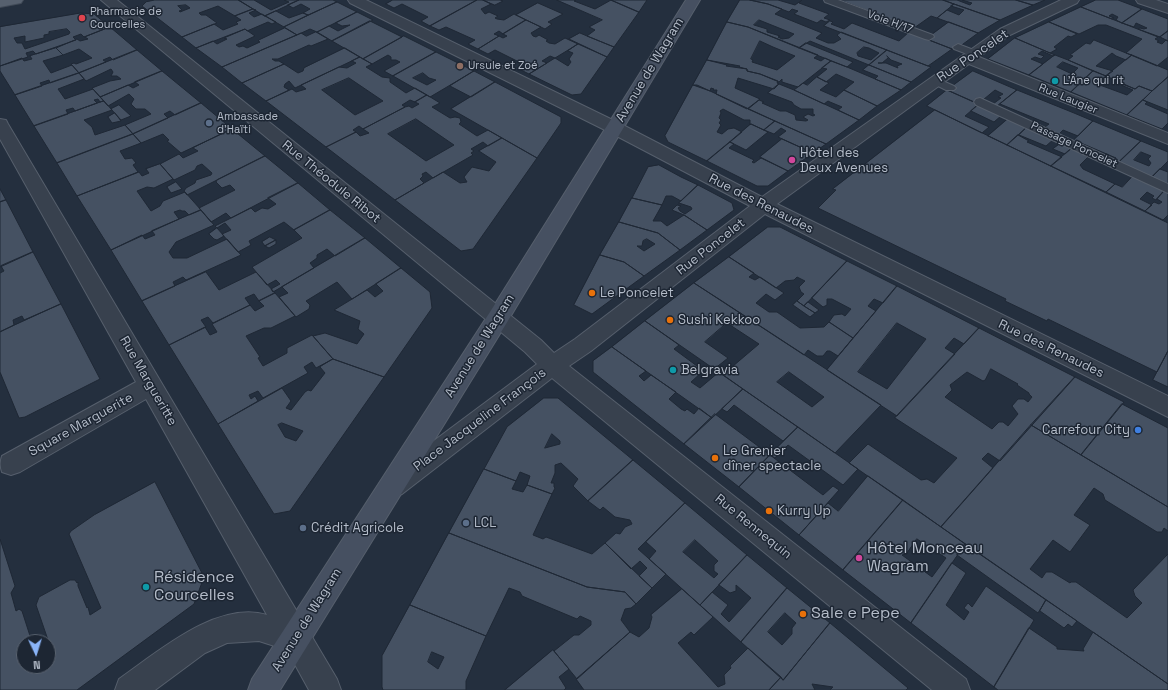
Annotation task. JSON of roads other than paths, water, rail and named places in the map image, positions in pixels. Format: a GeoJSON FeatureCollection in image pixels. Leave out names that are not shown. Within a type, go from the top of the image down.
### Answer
{"type":"FeatureCollection","features":[{"type":"Feature","properties":{"kind":"main road"},"geometry":{"type":"LineString","coordinates":[[0,3],[16,0]]}},
{"type":"Feature","properties":{"kind":"main road","name":"Avenue de Wagram"},"geometry":{"type":"LineString","coordinates":[[263,690],[498,318],[693,0]]}},
{"type":"Feature","properties":{"kind":"street","name":"Rue Théodule Ribot"},"geometry":{"type":"LineString","coordinates":[[108,0],[498,318]]}},
{"type":"Feature","properties":{"kind":"street","name":"Rue des Renaudes"},"geometry":{"type":"LineString","coordinates":[[355,0],[615,128],[764,206],[1168,407]]}},
{"type":"Feature","properties":{"kind":"street","name":"Rue Poncelet"},"geometry":{"type":"LineString","coordinates":[[552,365],[584,345],[784,190],[943,84],[967,53],[1005,32],[1072,0]]}},
{"type":"Feature","properties":{"kind":"street"},"geometry":{"type":"LineString","coordinates":[[1143,0],[1168,9]]}},
{"type":"Feature","properties":{"kind":"street","name":"Rue Laugier"},"geometry":{"type":"LineString","coordinates":[[967,53],[1168,139]]}},
{"type":"Feature","properties":{"kind":"street","name":"Rue Margueritte"},"geometry":{"type":"LineString","coordinates":[[0,124],[326,690]]}},
{"type":"Feature","properties":{"kind":"street","name":"Place Jacqueline François"},"geometry":{"type":"LineString","coordinates":[[389,489],[552,365],[533,346],[498,318]]}},
{"type":"Feature","properties":{"kind":"street","name":"Rue Rennequin"},"geometry":{"type":"LineString","coordinates":[[552,365],[955,690]]}},
{"type":"Feature","properties":{"kind":"street","name":"Square Marguerite"},"geometry":{"type":"LineString","coordinates":[[11,464],[150,385]]}},
{"type":"Feature","properties":{"kind":"street"},"geometry":{"type":"LineString","coordinates":[[130,690],[195,643],[226,629],[259,627],[296,638]]}},
{"type":"Feature","properties":{"kind":"lane","name":"Voie H/17"},"geometry":{"type":"LineString","coordinates":[[829,0],[929,37]]}},
{"type":"Feature","properties":{"kind":"lane","name":"Passage Poncelet"},"geometry":{"type":"LineString","coordinates":[[980,102],[1168,189]]}},
{"type":"Feature","properties":{"kind":"place","name":"Pharmacie de Courcelles"},"geometry":{"type":"Point","coordinates":[82,18]}},
{"type":"Feature","properties":{"kind":"place","name":"Ursule et Zoé"},"geometry":{"type":"Point","coordinates":[460,66]}},
{"type":"Feature","properties":{"kind":"place","name":"L'Âne qui rit"},"geometry":{"type":"Point","coordinates":[1055,81]}},
{"type":"Feature","properties":{"kind":"place","name":"Ambassade d'Haïti"},"geometry":{"type":"Point","coordinates":[209,123]}},
{"type":"Feature","properties":{"kind":"place","name":"Hôtel des Deux Avenues"},"geometry":{"type":"Point","coordinates":[792,160]}},
{"type":"Feature","properties":{"kind":"place","name":"Le Poncelet"},"geometry":{"type":"Point","coordinates":[592,293]}},
{"type":"Feature","properties":{"kind":"place","name":"Sushi Kekkoo"},"geometry":{"type":"Point","coordinates":[670,320]}},
{"type":"Feature","properties":{"kind":"place","name":"Belgravia"},"geometry":{"type":"Point","coordinates":[673,370]}},
{"type":"Feature","properties":{"kind":"place","name":"Carrefour City"},"geometry":{"type":"Point","coordinates":[1138,430]}},
{"type":"Feature","properties":{"kind":"place","name":"Le Grenier dîner spectacle"},"geometry":{"type":"Point","coordinates":[715,458]}},
{"type":"Feature","properties":{"kind":"place","name":"Kurry Up"},"geometry":{"type":"Point","coordinates":[769,511]}},
{"type":"Feature","properties":{"kind":"place","name":"LCL"},"geometry":{"type":"Point","coordinates":[466,523]}},
{"type":"Feature","properties":{"kind":"place","name":"Crédit Agricole"},"geometry":{"type":"Point","coordinates":[303,528]}},
{"type":"Feature","properties":{"kind":"place","name":"Hôtel Monceau Wagram"},"geometry":{"type":"Point","coordinates":[859,558]}},
{"type":"Feature","properties":{"kind":"place","name":"Résidence Courcelles"},"geometry":{"type":"Point","coordinates":[146,587]}},
{"type":"Feature","properties":{"kind":"place","name":"Sale e Pepe"},"geometry":{"type":"Point","coordinates":[803,614]}}]}
